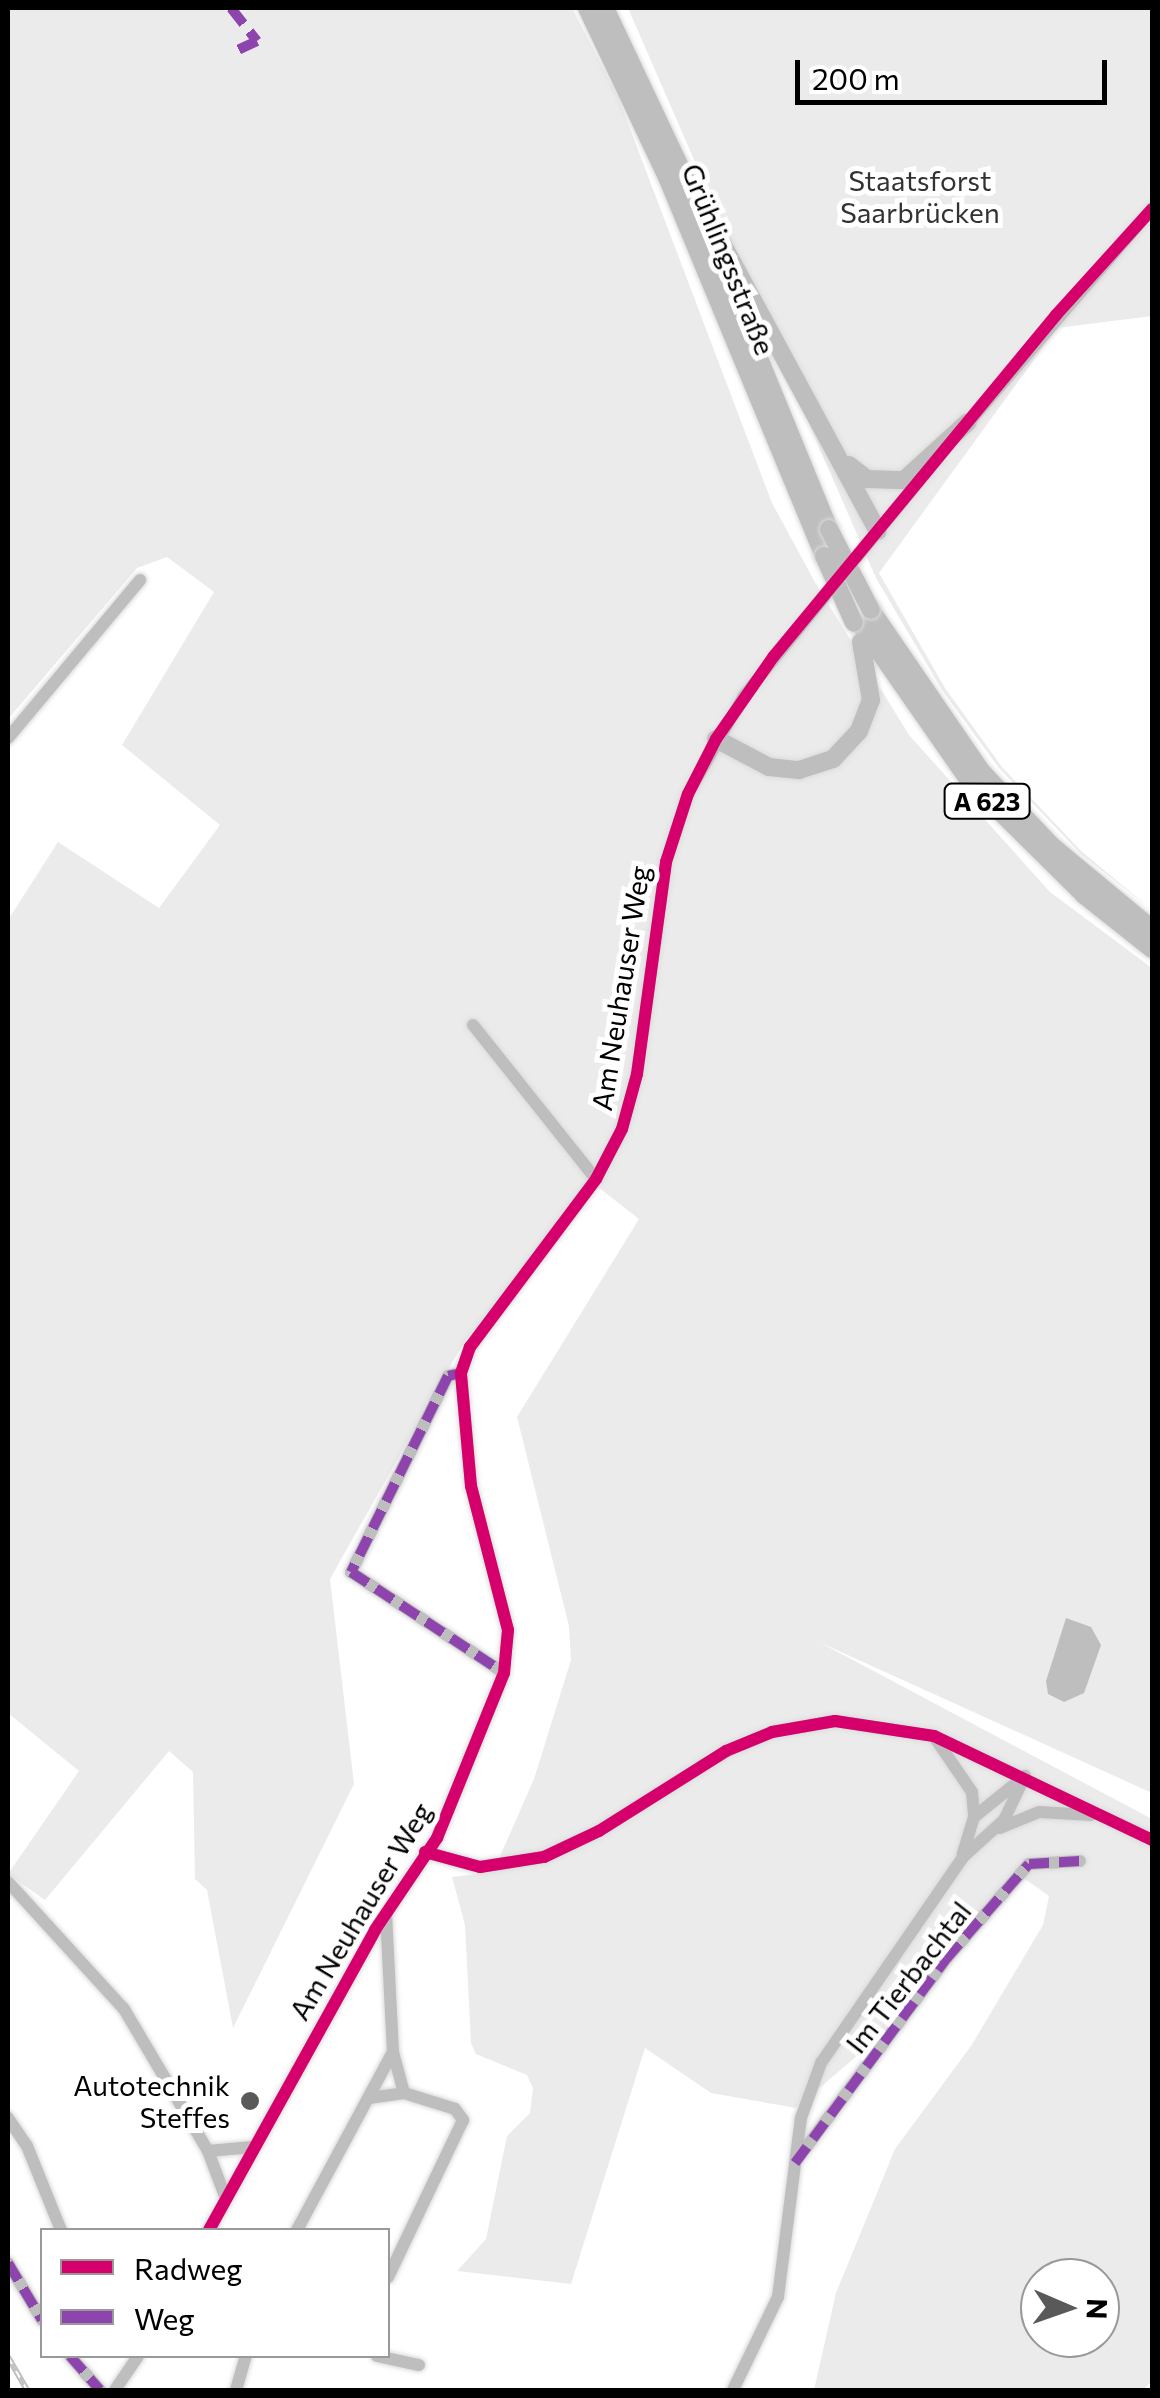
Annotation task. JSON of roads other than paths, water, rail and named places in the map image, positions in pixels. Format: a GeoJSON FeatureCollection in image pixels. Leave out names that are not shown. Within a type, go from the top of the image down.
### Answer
{"type":"FeatureCollection","features":[{"type":"Feature","properties":{"kind":"highway","name":"Grühlingsstraße"},"geometry":{"type":"LineString","coordinates":[[587,8],[667,178],[821,531]]}},
{"type":"Feature","properties":{"kind":"highway","name":"A 623"},"geometry":{"type":"LineString","coordinates":[[604,8],[683,173],[821,531],[861,618],[995,786],[1052,846],[1152,929]]}},
{"type":"Feature","properties":{"kind":"highway"},"geometry":{"type":"LineString","coordinates":[[683,173],[839,453],[878,531]]}},
{"type":"Feature","properties":{"kind":"highway"},"geometry":{"type":"LineString","coordinates":[[839,453],[867,480],[904,480],[968,422]]}},
{"type":"Feature","properties":{"kind":"highway","name":"A 623"},"geometry":{"type":"LineString","coordinates":[[821,531],[824,556],[970,782],[1084,895],[1152,949]]}},
{"type":"Feature","properties":{"kind":"highway"},"geometry":{"type":"LineString","coordinates":[[716,739],[769,767],[799,770],[833,759],[859,732],[871,700],[870,665],[861,618]]}},
{"type":"Feature","properties":{"kind":"street","name":"Am Neuhauser Weg"},"geometry":{"type":"LineString","coordinates":[[210,2228],[386,1912],[448,1815],[504,1674],[508,1630],[471,1486],[460,1373],[480,1332],[596,1179],[622,1129],[637,1074],[666,862],[688,794],[716,739],[878,531],[1152,210]]}},
{"type":"Feature","properties":{"kind":"street"},"geometry":{"type":"LineString","coordinates":[[8,738],[140,580]]}},
{"type":"Feature","properties":{"kind":"street"},"geometry":{"type":"LineString","coordinates":[[473,1025],[596,1179]]}},
{"type":"Feature","properties":{"kind":"street","name":"Am Neuhauser Weg"},"geometry":{"type":"LineString","coordinates":[[460,1373],[448,1376],[350,1572],[504,1674]]}},
{"type":"Feature","properties":{"kind":"street"},"geometry":{"type":"LineString","coordinates":[[425,1852],[480,1868],[544,1857],[599,1832],[726,1751],[796,1726],[856,1720],[934,1736],[1025,1776],[1152,1840]]}},
{"type":"Feature","properties":{"kind":"street"},"geometry":{"type":"LineString","coordinates":[[934,1736],[969,1780],[974,1817]]}},
{"type":"Feature","properties":{"kind":"street"},"geometry":{"type":"LineString","coordinates":[[974,1817],[1025,1776]]}},
{"type":"Feature","properties":{"kind":"street","name":"Im Tierbachtal"},"geometry":{"type":"LineString","coordinates":[[734,2390],[778,2297],[801,2118],[821,2063],[963,1857],[994,1830],[1025,1776]]}},
{"type":"Feature","properties":{"kind":"street","name":"Im Tierbachtal"},"geometry":{"type":"LineString","coordinates":[[994,1830],[1040,1812],[1108,1818]]}},
{"type":"Feature","properties":{"kind":"street","name":"Im Tierbachtal"},"geometry":{"type":"LineString","coordinates":[[963,1857],[974,1817]]}},
{"type":"Feature","properties":{"kind":"street","name":"Im Tierbachtal"},"geometry":{"type":"LineString","coordinates":[[795,2163],[946,1959],[1029,1864],[1080,1861]]}},
{"type":"Feature","properties":{"kind":"street"},"geometry":{"type":"LineString","coordinates":[[8,1882],[124,2009],[208,2151],[226,2199]]}},
{"type":"Feature","properties":{"kind":"street"},"geometry":{"type":"LineString","coordinates":[[386,1912],[393,2052],[404,2093]]}},
{"type":"Feature","properties":{"kind":"street"},"geometry":{"type":"LineString","coordinates":[[297,2228],[393,2052]]}},
{"type":"Feature","properties":{"kind":"street"},"geometry":{"type":"LineString","coordinates":[[369,2098],[404,2093],[461,2115],[460,2138],[390,2273]]}},
{"type":"Feature","properties":{"kind":"street"},"geometry":{"type":"LineString","coordinates":[[8,2118],[27,2146],[60,2228]]}},
{"type":"Feature","properties":{"kind":"street"},"geometry":{"type":"LineString","coordinates":[[208,2151],[252,2147]]}},
{"type":"Feature","properties":{"kind":"street"},"geometry":{"type":"LineString","coordinates":[[8,2263],[40,2317]]}},
{"type":"Feature","properties":{"kind":"street"},"geometry":{"type":"LineString","coordinates":[[72,2358],[100,2390]]}},
{"type":"Feature","properties":{"kind":"street"},"geometry":{"type":"LineString","coordinates":[[116,2390],[137,2358]]}},
{"type":"Feature","properties":{"kind":"street"},"geometry":{"type":"LineString","coordinates":[[236,2390],[245,2358]]}},
{"type":"Feature","properties":{"kind":"street"},"geometry":{"type":"LineString","coordinates":[[388,2358],[419,2364]]}},
{"type":"Feature","properties":{"kind":"railway"},"geometry":{"type":"LineString","coordinates":[[8,2357],[27,2390]]}},
{"type":"Feature","properties":{"kind":"place","name":"Autotechnik Steffes"},"geometry":{"type":"Point","coordinates":[250,2101]}},
{"type":"Feature","properties":{"kind":"park label","name":"Staatsforst Saarbrücken"},"geometry":{"type":"Point","coordinates":[920,196]}}]}
